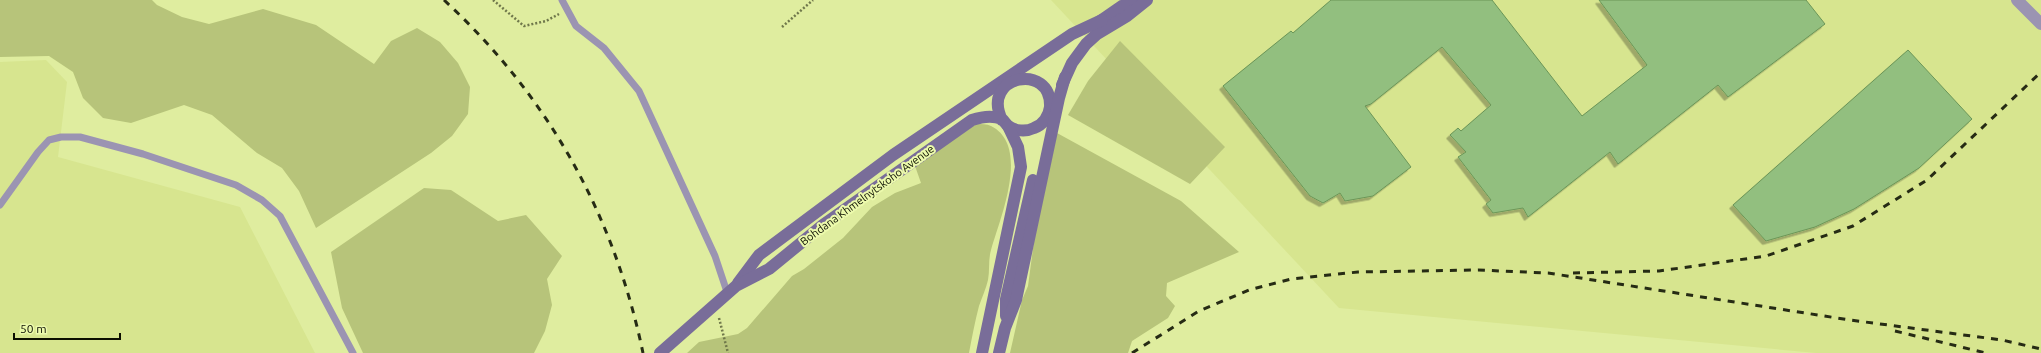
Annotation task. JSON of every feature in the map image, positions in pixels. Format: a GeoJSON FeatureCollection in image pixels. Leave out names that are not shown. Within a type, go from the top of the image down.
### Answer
{"type":"FeatureCollection","features":[{"type":"Feature","properties":{"kind":"main road","name":"Bohdana Khmelnytskoho Avenue"},"geometry":{"type":"LineString","coordinates":[[984,93],[1004,87],[1010,82],[1019,79],[1122,6],[1139,0]]}},
{"type":"Feature","properties":{"kind":"main road","name":"Bohdana Khmelnytskoho Avenue"},"geometry":{"type":"LineString","coordinates":[[660,353],[732,289],[769,268],[823,224],[972,120],[982,117],[1005,123],[1016,130],[1029,130],[1041,125],[1048,114],[1072,63],[1086,44],[1097,34],[1127,16],[1147,0]]}},
{"type":"Feature","properties":{"kind":"main road","name":"Bohdana Khmelnytskoho Avenue"},"geometry":{"type":"LineString","coordinates":[[732,289],[759,255],[894,155],[1072,34],[1102,20]]}},
{"type":"Feature","properties":{"kind":"main road"},"geometry":{"type":"LineString","coordinates":[[999,353],[1005,328],[1016,300],[1058,98],[1065,77]]}},
{"type":"Feature","properties":{"kind":"main road"},"geometry":{"type":"LineString","coordinates":[[1005,328],[1006,299],[1048,114],[1049,97],[1043,86],[1031,80],[1019,79]]}},
{"type":"Feature","properties":{"kind":"main road"},"geometry":{"type":"LineString","coordinates":[[982,353],[1021,167],[1018,147],[998,112],[997,103],[999,95],[1004,87]]}},
{"type":"Feature","properties":{"kind":"street"},"geometry":{"type":"LineString","coordinates":[[2017,0],[2041,24]]}},
{"type":"Feature","properties":{"kind":"lane"},"geometry":{"type":"LineString","coordinates":[[562,0],[568,8],[576,26],[604,48],[639,91],[732,289]]}},
{"type":"Feature","properties":{"kind":"lane"},"geometry":{"type":"LineString","coordinates":[[0,205],[38,152],[49,140],[61,136],[80,137],[143,154],[236,185],[262,200],[280,216],[353,353]]}},
{"type":"Feature","properties":{"kind":"path"},"geometry":{"type":"LineString","coordinates":[[493,0],[524,26],[546,22],[568,8]]}},
{"type":"Feature","properties":{"kind":"path"},"geometry":{"type":"LineString","coordinates":[[782,27],[813,0]]}},
{"type":"Feature","properties":{"kind":"path"},"geometry":{"type":"LineString","coordinates":[[714,304],[724,331],[728,353]]}},
{"type":"Feature","properties":{"kind":"shaded area"},"geometry":{"type":"Polygon","coordinates":[[[0,0],[152,0],[157,5],[182,17],[209,24],[263,9],[316,25],[374,64],[391,41],[417,28],[440,42],[458,63],[470,87],[468,114],[452,136],[431,153],[316,228],[299,191],[282,168],[257,153],[212,115],[184,105],[131,123],[103,118],[83,98],[73,72],[49,56],[0,57],[0,0]]]}},
{"type":"Feature","properties":{"kind":"shaded area"},"geometry":{"type":"Polygon","coordinates":[[[1051,0],[2041,0],[2041,353],[1816,353],[1339,308],[1051,0]]]}},
{"type":"Feature","properties":{"kind":"shaded area"},"geometry":{"type":"Polygon","coordinates":[[[1120,41],[1225,147],[1190,184],[1068,115],[1088,81],[1120,41]]]}},
{"type":"Feature","properties":{"kind":"shaded area"},"geometry":{"type":"Polygon","coordinates":[[[46,60],[67,82],[58,157],[240,207],[315,353],[0,353],[0,62],[46,60]]]}},
{"type":"Feature","properties":{"kind":"shaded area"},"geometry":{"type":"Polygon","coordinates":[[[976,124],[986,124],[991,126],[1003,136],[1009,149],[1011,166],[1006,202],[990,254],[988,280],[979,306],[969,353],[687,353],[699,342],[738,334],[747,328],[792,276],[804,269],[843,238],[872,207],[895,193],[921,183],[915,166],[976,124]]]}},
{"type":"Feature","properties":{"kind":"shaded area"},"geometry":{"type":"Polygon","coordinates":[[[1057,133],[1181,201],[1239,252],[1167,283],[1166,296],[1175,306],[1168,318],[1132,341],[1128,353],[1010,353],[1022,300],[1028,286],[1034,241],[1057,133]]]}},
{"type":"Feature","properties":{"kind":"shaded area"},"geometry":{"type":"Polygon","coordinates":[[[424,188],[451,190],[498,221],[526,215],[562,256],[547,279],[552,305],[545,331],[534,353],[363,353],[342,308],[331,252],[424,188]]]}},
{"type":"Feature","properties":{"kind":"building"},"geometry":{"type":"Polygon","coordinates":[[[1331,0],[1492,0],[1582,116],[1647,65],[1599,0],[1806,0],[1825,24],[1728,97],[1718,85],[1618,164],[1610,152],[1528,217],[1523,208],[1493,213],[1486,204],[1491,200],[1458,157],[1466,152],[1450,135],[1458,128],[1461,131],[1491,105],[1442,47],[1371,104],[1365,106],[1411,167],[1373,196],[1345,201],[1340,193],[1323,203],[1310,196],[1223,86],[1291,31],[1293,33],[1331,0]]]}},
{"type":"Feature","properties":{"kind":"building"},"geometry":{"type":"Polygon","coordinates":[[[1908,50],[1972,119],[1919,168],[1854,209],[1815,227],[1766,241],[1733,205],[1908,50]]]}},
{"type":"Feature","properties":{"kind":"railway"},"geometry":{"type":"LineString","coordinates":[[444,0],[481,37],[515,76],[545,117],[572,160],[595,206],[614,253],[630,302],[643,353]]}},
{"type":"Feature","properties":{"kind":"railway"},"geometry":{"type":"LineString","coordinates":[[1573,273],[1659,271],[1766,256],[1853,226],[1927,180],[2041,72]]}},
{"type":"Feature","properties":{"kind":"railway"},"geometry":{"type":"LineString","coordinates":[[1132,353],[1199,311],[1249,290],[1291,279],[1358,272],[1478,270],[1548,273],[1850,320],[2002,340],[2041,349]]}},
{"type":"Feature","properties":{"kind":"railway"},"geometry":{"type":"LineString","coordinates":[[1895,331],[1986,353]]}}]}
